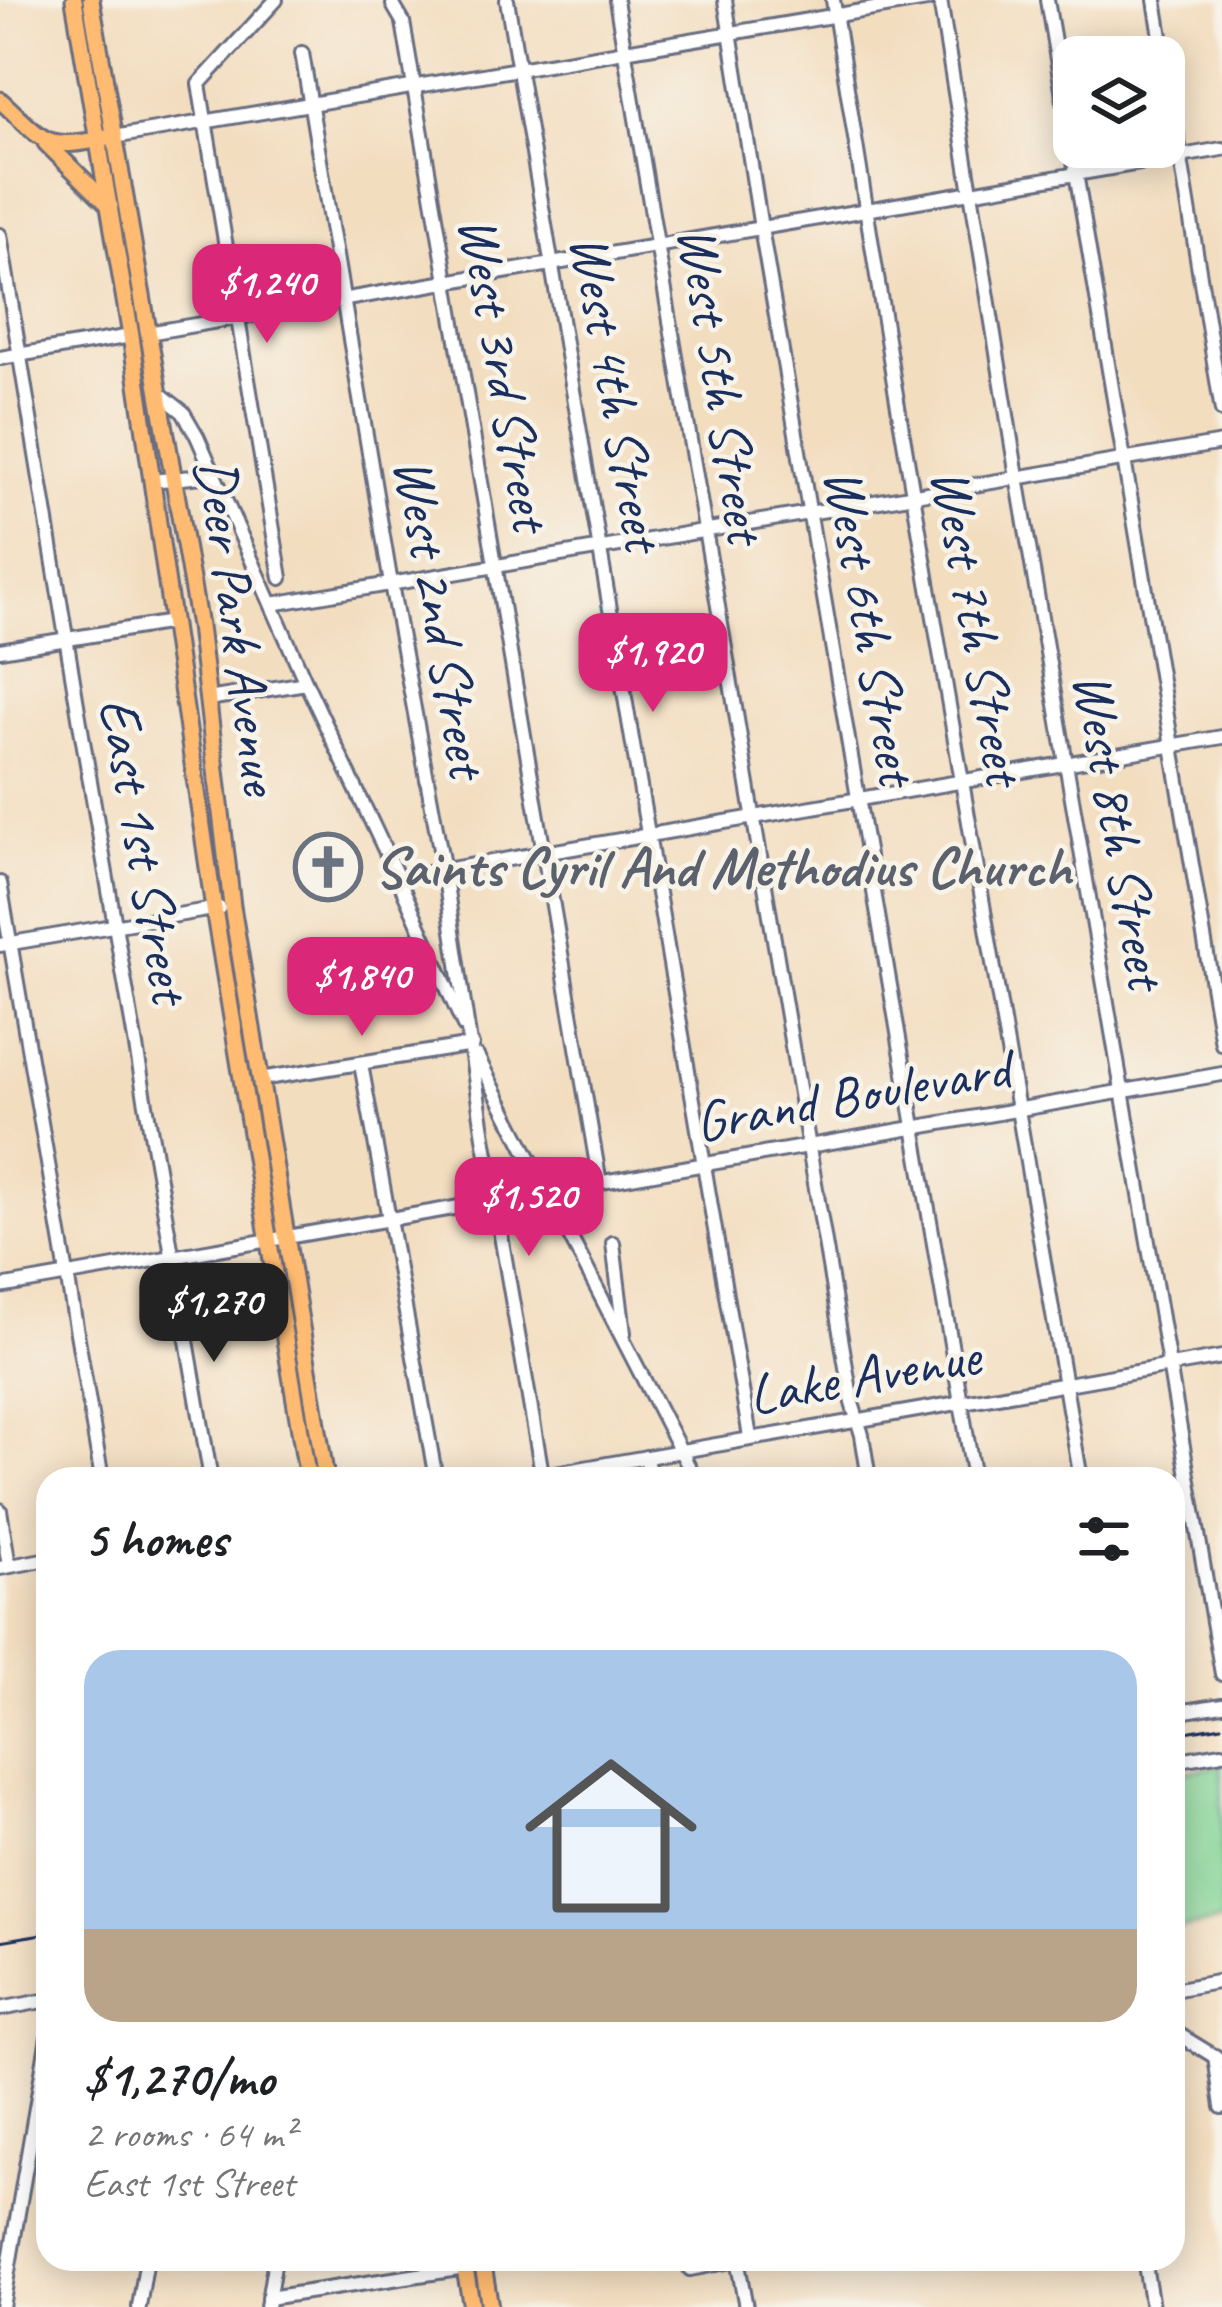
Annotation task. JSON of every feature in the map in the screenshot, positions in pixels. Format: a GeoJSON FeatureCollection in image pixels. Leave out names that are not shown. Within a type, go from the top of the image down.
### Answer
{"type":"FeatureCollection","features":[{"type":"Feature","properties":{"kind":"main road","name":"Deer Park Avenue"},"geometry":{"type":"LineString","coordinates":[[74,0],[106,138],[139,335],[151,481],[214,909],[324,1467]]}},
{"type":"Feature","properties":{"kind":"main road","name":"Deer Park Avenue"},"geometry":{"type":"LineString","coordinates":[[92,0],[110,206],[139,335],[158,392],[199,626],[307,1467]]}},
{"type":"Feature","properties":{"kind":"main road"},"geometry":{"type":"LineString","coordinates":[[0,100],[110,206]]}},
{"type":"Feature","properties":{"kind":"main road"},"geometry":{"type":"LineString","coordinates":[[40,136],[63,146],[106,138]]}},
{"type":"Feature","properties":{"kind":"main road"},"geometry":{"type":"LineString","coordinates":[[465,2271],[472,2307]]}},
{"type":"Feature","properties":{"kind":"main road"},"geometry":{"type":"LineString","coordinates":[[484,2271],[490,2307]]}},
{"type":"Feature","properties":{"kind":"street"},"geometry":{"type":"LineString","coordinates":[[276,0],[199,84],[281,578]]}},
{"type":"Feature","properties":{"kind":"street","name":"West 4th Street"},"geometry":{"type":"LineString","coordinates":[[507,0],[750,1438]]}},
{"type":"Feature","properties":{"kind":"street","name":"West 5th Street"},"geometry":{"type":"LineString","coordinates":[[616,0],[867,1467]]}},
{"type":"Feature","properties":{"kind":"street","name":"West 6th Street"},"geometry":{"type":"LineString","coordinates":[[725,0],[972,1467]]}},
{"type":"Feature","properties":{"kind":"street","name":"West 7th Street"},"geometry":{"type":"LineString","coordinates":[[833,0],[1080,1467]]}},
{"type":"Feature","properties":{"kind":"street"},"geometry":{"type":"LineString","coordinates":[[106,138],[927,0]]}},
{"type":"Feature","properties":{"kind":"street","name":"West 8th Street"},"geometry":{"type":"LineString","coordinates":[[940,0],[1222,1674]]}},
{"type":"Feature","properties":{"kind":"street"},"geometry":{"type":"LineString","coordinates":[[1047,0],[1222,1044]]}},
{"type":"Feature","properties":{"kind":"street"},"geometry":{"type":"LineString","coordinates":[[1155,0],[1161,36]]}},
{"type":"Feature","properties":{"kind":"street","name":"West 3rd Street"},"geometry":{"type":"LineString","coordinates":[[393,4],[403,22],[600,1183]]}},
{"type":"Feature","properties":{"kind":"street","name":"West 2nd Street"},"geometry":{"type":"LineString","coordinates":[[302,53],[444,871],[540,1467]]}},
{"type":"Feature","properties":{"kind":"street"},"geometry":{"type":"LineString","coordinates":[[1185,156],[1222,149]]}},
{"type":"Feature","properties":{"kind":"street"},"geometry":{"type":"LineString","coordinates":[[0,358],[1112,168]]}},
{"type":"Feature","properties":{"kind":"street"},"geometry":{"type":"LineString","coordinates":[[1182,168],[1222,411]]}},
{"type":"Feature","properties":{"kind":"street","name":"East 1st Street"},"geometry":{"type":"LineString","coordinates":[[0,235],[209,1467]]}},
{"type":"Feature","properties":{"kind":"street"},"geometry":{"type":"LineString","coordinates":[[158,392],[179,410],[197,436],[472,1045],[688,1467]]}},
{"type":"Feature","properties":{"kind":"street"},"geometry":{"type":"LineString","coordinates":[[272,604],[1222,443]]}},
{"type":"Feature","properties":{"kind":"street"},"geometry":{"type":"LineString","coordinates":[[151,481],[213,475]]}},
{"type":"Feature","properties":{"kind":"street"},"geometry":{"type":"LineString","coordinates":[[246,547],[274,537]]}},
{"type":"Feature","properties":{"kind":"street"},"geometry":{"type":"LineString","coordinates":[[0,650],[172,622]]}},
{"type":"Feature","properties":{"kind":"street"},"geometry":{"type":"LineString","coordinates":[[208,699],[306,683]]}},
{"type":"Feature","properties":{"kind":"street"},"geometry":{"type":"LineString","coordinates":[[398,878],[1222,736]]}},
{"type":"Feature","properties":{"kind":"street"},"geometry":{"type":"LineString","coordinates":[[0,883],[5,945],[100,1467]]}},
{"type":"Feature","properties":{"kind":"street"},"geometry":{"type":"LineString","coordinates":[[5,945],[232,906]]}},
{"type":"Feature","properties":{"kind":"street"},"geometry":{"type":"LineString","coordinates":[[260,1079],[472,1045]]}},
{"type":"Feature","properties":{"kind":"street"},"geometry":{"type":"LineString","coordinates":[[361,1064],[434,1467]]}},
{"type":"Feature","properties":{"kind":"street","name":"Grand Boulevard"},"geometry":{"type":"LineString","coordinates":[[0,1287],[1222,1074]]}},
{"type":"Feature","properties":{"kind":"street"},"geometry":{"type":"LineString","coordinates":[[613,1244],[626,1346]]}},
{"type":"Feature","properties":{"kind":"street","name":"Lake Avenue"},"geometry":{"type":"LineString","coordinates":[[592,1467],[1222,1357]]}},
{"type":"Feature","properties":{"kind":"street"},"geometry":{"type":"LineString","coordinates":[[646,1456],[648,1467]]}},
{"type":"Feature","properties":{"kind":"street"},"geometry":{"type":"LineString","coordinates":[[0,1510],[5,1567],[36,1561]]}},
{"type":"Feature","properties":{"kind":"street"},"geometry":{"type":"LineString","coordinates":[[1185,1711],[1222,1705]]}},
{"type":"Feature","properties":{"kind":"street"},"geometry":{"type":"LineString","coordinates":[[1185,1759],[1222,1753]]}},
{"type":"Feature","properties":{"kind":"street"},"geometry":{"type":"LineString","coordinates":[[1185,1988],[1222,1981]]}},
{"type":"Feature","properties":{"kind":"street"},"geometry":{"type":"LineString","coordinates":[[0,2009],[36,2002]]}},
{"type":"Feature","properties":{"kind":"street"},"geometry":{"type":"LineString","coordinates":[[1185,2038],[1218,2058],[1222,2107]]}},
{"type":"Feature","properties":{"kind":"street"},"geometry":{"type":"LineString","coordinates":[[2,2307],[36,2107]]}},
{"type":"Feature","properties":{"kind":"street"},"geometry":{"type":"LineString","coordinates":[[139,2307],[145,2271]]}},
{"type":"Feature","properties":{"kind":"street"},"geometry":{"type":"LineString","coordinates":[[273,2271],[267,2302],[428,2271]]}},
{"type":"Feature","properties":{"kind":"street"},"geometry":{"type":"LineString","coordinates":[[739,2271],[746,2307]]}},
{"type":"Feature","properties":{"kind":"street"},"geometry":{"type":"LineString","coordinates":[[1146,2271],[1152,2307]]}},
{"type":"Feature","properties":{"kind":"green space"},"geometry":{"type":"Polygon","coordinates":[[[1222,1765],[1222,1921],[1185,1928],[1185,1772],[1222,1765]]]}},
{"type":"Feature","properties":{"kind":"railway"},"geometry":{"type":"LineString","coordinates":[[1185,1732],[1222,1726]]}},
{"type":"Feature","properties":{"kind":"railway"},"geometry":{"type":"LineString","coordinates":[[0,1941],[36,1935]]}},
{"type":"Feature","properties":{"kind":"place","name":"Saints Cyril And Methodius Church"},"geometry":{"type":"Point","coordinates":[328,867]}}]}
